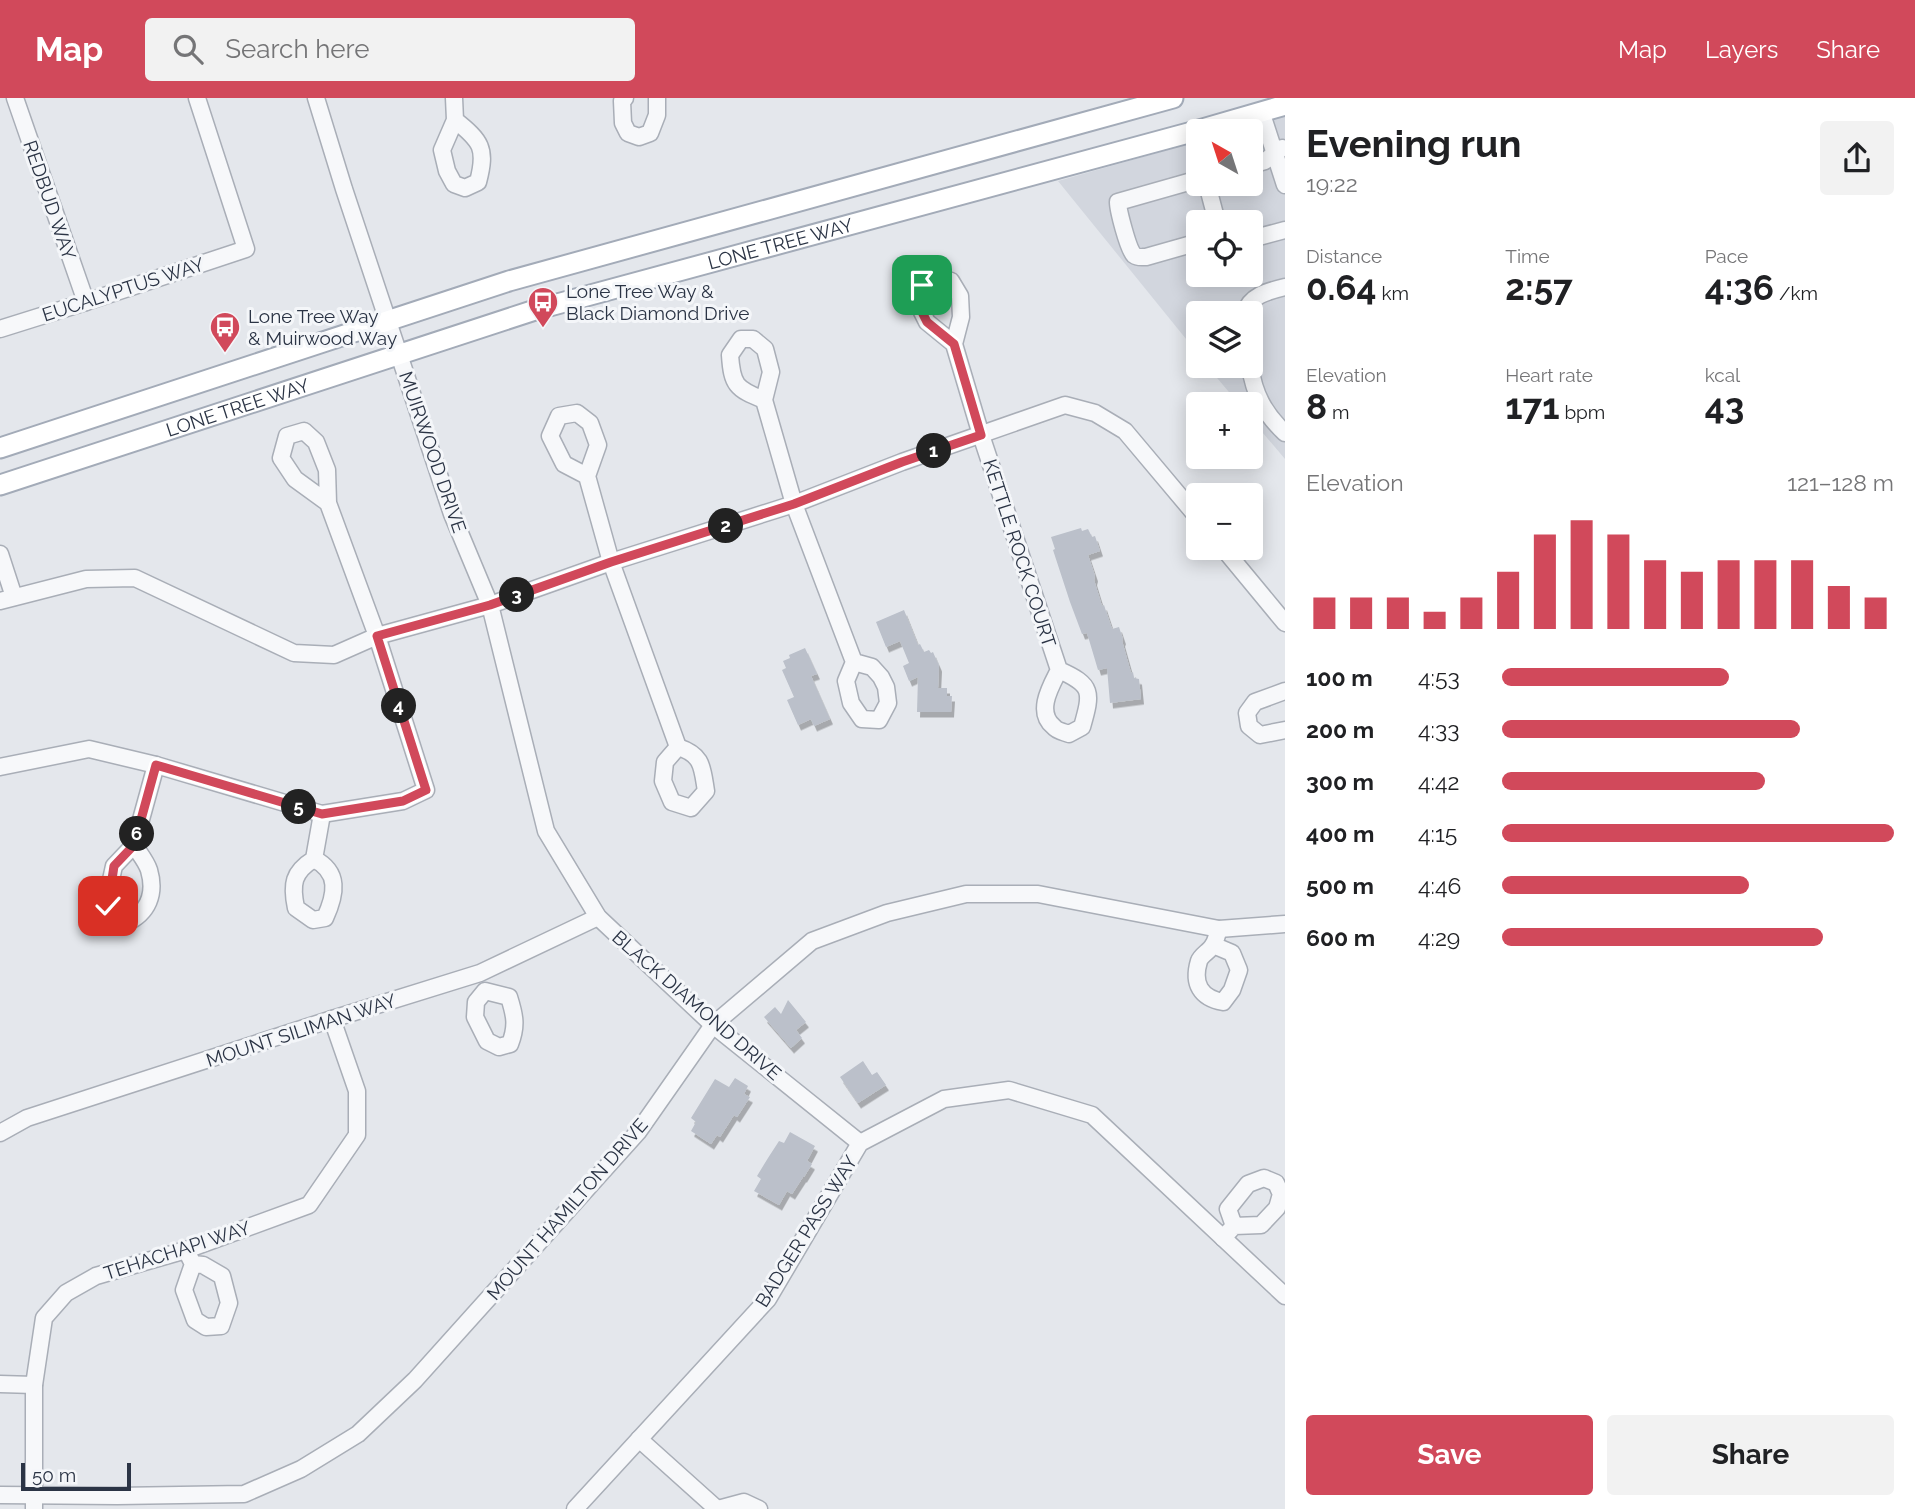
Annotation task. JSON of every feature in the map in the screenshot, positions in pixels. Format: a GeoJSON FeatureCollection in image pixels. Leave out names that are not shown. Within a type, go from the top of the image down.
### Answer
{"type":"FeatureCollection","features":[{"type":"Feature","properties":{"kind":"main road","name":"LONE TREE WAY"},"geometry":{"type":"LineString","coordinates":[[0,449],[509,281],[1173,98]]}},
{"type":"Feature","properties":{"kind":"main road","name":"LONE TREE WAY"},"geometry":{"type":"LineString","coordinates":[[1235,119],[1285,105]]}},
{"type":"Feature","properties":{"kind":"main road","name":"LONE TREE WAY"},"geometry":{"type":"LineString","coordinates":[[0,485],[535,310],[1186,134]]}},
{"type":"Feature","properties":{"kind":"street","name":"REDBUD WAY"},"geometry":{"type":"LineString","coordinates":[[15,98],[86,302]]}},
{"type":"Feature","properties":{"kind":"street","name":"EUCALYPTUS WAY"},"geometry":{"type":"LineString","coordinates":[[0,328],[246,249],[197,98]]}},
{"type":"Feature","properties":{"kind":"street","name":"MUIRWOOD DRIVE"},"geometry":{"type":"LineString","coordinates":[[316,98],[452,514],[490,605]]}},
{"type":"Feature","properties":{"kind":"street"},"geometry":{"type":"LineString","coordinates":[[454,98],[455,120]]}},
{"type":"Feature","properties":{"kind":"street"},"geometry":{"type":"LineString","coordinates":[[625,98],[622,101],[623,123],[628,134],[639,137],[650,133],[657,115],[657,98]]}},
{"type":"Feature","properties":{"kind":"street"},"geometry":{"type":"LineString","coordinates":[[1261,111],[1269,138],[1280,149],[1285,185]]}},
{"type":"Feature","properties":{"kind":"street"},"geometry":{"type":"LineString","coordinates":[[1264,161],[1280,149]]}},
{"type":"Feature","properties":{"kind":"street"},"geometry":{"type":"LineString","coordinates":[[1186,183],[1118,202],[1118,210],[1134,255],[1146,257],[1186,246]]}},
{"type":"Feature","properties":{"kind":"street"},"geometry":{"type":"LineString","coordinates":[[1263,236],[1285,230]]}},
{"type":"Feature","properties":{"kind":"street"},"geometry":{"type":"LineString","coordinates":[[1252,301],[1270,290],[1285,286]]}},
{"type":"Feature","properties":{"kind":"street","name":"KETTLE ROCK COURT"},"geometry":{"type":"LineString","coordinates":[[954,344],[981,435],[1059,670]]}},
{"type":"Feature","properties":{"kind":"street"},"geometry":{"type":"LineString","coordinates":[[1251,378],[1257,397],[1285,433]]}},
{"type":"Feature","properties":{"kind":"street"},"geometry":{"type":"LineString","coordinates":[[764,400],[794,504],[854,662]]}},
{"type":"Feature","properties":{"kind":"street"},"geometry":{"type":"LineString","coordinates":[[0,554],[7,599],[86,579],[135,578],[294,653],[334,655],[377,636],[490,605],[611,562],[794,504],[902,462],[1065,405],[1095,412],[1125,431],[1186,504]]}},
{"type":"Feature","properties":{"kind":"street"},"geometry":{"type":"LineString","coordinates":[[587,476],[611,562],[678,747]]}},
{"type":"Feature","properties":{"kind":"street"},"geometry":{"type":"LineString","coordinates":[[0,767],[89,749],[156,765],[322,814],[403,801],[426,790],[377,636],[328,503]]}},
{"type":"Feature","properties":{"kind":"street"},"geometry":{"type":"LineString","coordinates":[[1233,560],[1285,623]]}},
{"type":"Feature","properties":{"kind":"street","name":"BLACK DIAMOND DRIVE"},"geometry":{"type":"LineString","coordinates":[[490,605],[546,831],[598,917],[713,1025],[860,1143]]}},
{"type":"Feature","properties":{"kind":"street"},"geometry":{"type":"LineString","coordinates":[[1285,691],[1255,702],[1247,713],[1249,726],[1260,735],[1285,730]]}},
{"type":"Feature","properties":{"kind":"street"},"geometry":{"type":"LineString","coordinates":[[134,845],[156,765]]}},
{"type":"Feature","properties":{"kind":"street"},"geometry":{"type":"LineString","coordinates":[[314,859],[322,814]]}},
{"type":"Feature","properties":{"kind":"street","name":"MOUNT HAMILTON DRIVE"},"geometry":{"type":"LineString","coordinates":[[0,1495],[34,1503],[246,1501],[358,1434],[415,1380],[638,1132],[713,1025],[812,941],[887,913],[966,894],[1038,894],[1219,929],[1285,923]]}},
{"type":"Feature","properties":{"kind":"street","name":"MOUNT SILIMAN WAY"},"geometry":{"type":"LineString","coordinates":[[0,1133],[27,1118],[480,973],[598,917]]}},
{"type":"Feature","properties":{"kind":"street"},"geometry":{"type":"LineString","coordinates":[[1213,945],[1219,929]]}},
{"type":"Feature","properties":{"kind":"street"},"geometry":{"type":"LineString","coordinates":[[480,973],[485,991]]}},
{"type":"Feature","properties":{"kind":"street","name":"TEHACHAPI WAY"},"geometry":{"type":"LineString","coordinates":[[34,1503],[34,1385],[44,1318],[66,1293],[96,1276],[190,1257],[309,1205],[357,1135],[357,1091],[332,1019]]}},
{"type":"Feature","properties":{"kind":"street","name":"BADGER PASS WAY"},"geometry":{"type":"LineString","coordinates":[[575,1509],[768,1299],[860,1143],[944,1099],[1009,1090],[1092,1115],[1229,1232],[1285,1296]]}},
{"type":"Feature","properties":{"kind":"street"},"geometry":{"type":"LineString","coordinates":[[0,1384],[34,1385]]}},
{"type":"Feature","properties":{"kind":"street"},"geometry":{"type":"LineString","coordinates":[[639,1439],[718,1509],[744,1503],[759,1509]]}},
{"type":"Feature","properties":{"kind":"shaded area"},"geometry":{"type":"Polygon","coordinates":[[[1285,116],[1285,459],[1263,433],[1263,392],[1229,392],[1217,378],[1263,378],[1263,301],[1186,301],[1186,339],[1058,181],[1186,145],[1186,196],[1264,196],[1264,122],[1285,116]]]}},
{"type":"Feature","properties":{"kind":"building"},"geometry":{"type":"Polygon","coordinates":[[[1081,528],[1082,531],[1088,529],[1092,537],[1095,536],[1100,551],[1088,555],[1094,580],[1112,629],[1119,627],[1131,673],[1133,672],[1134,678],[1139,679],[1141,699],[1110,703],[1107,668],[1098,670],[1087,633],[1082,634],[1070,602],[1051,537],[1081,528]]]}},
{"type":"Feature","properties":{"kind":"building"},"geometry":{"type":"Polygon","coordinates":[[[904,610],[918,645],[920,644],[924,652],[933,652],[939,666],[938,688],[947,688],[947,696],[952,696],[951,712],[917,712],[918,677],[909,681],[903,666],[909,663],[900,641],[886,647],[876,622],[904,610]]]}},
{"type":"Feature","properties":{"kind":"building"},"geometry":{"type":"Polygon","coordinates":[[[805,648],[817,674],[811,676],[830,719],[814,726],[811,719],[798,725],[787,700],[794,697],[782,670],[786,668],[783,661],[790,658],[789,655],[805,648]]]}},
{"type":"Feature","properties":{"kind":"building"},"geometry":{"type":"Polygon","coordinates":[[[788,1000],[806,1022],[796,1030],[802,1038],[791,1048],[764,1017],[775,1007],[781,1014],[788,1000]]]}},
{"type":"Feature","properties":{"kind":"building"},"geometry":{"type":"Polygon","coordinates":[[[863,1061],[872,1075],[877,1072],[886,1085],[858,1103],[840,1077],[863,1061]]]}},
{"type":"Feature","properties":{"kind":"building"},"geometry":{"type":"Polygon","coordinates":[[[735,1078],[748,1086],[744,1094],[750,1097],[737,1117],[734,1115],[720,1137],[717,1135],[711,1144],[691,1131],[696,1122],[691,1118],[715,1079],[729,1087],[735,1078]]]}},
{"type":"Feature","properties":{"kind":"building"},"geometry":{"type":"Polygon","coordinates":[[[790,1132],[815,1146],[807,1161],[812,1164],[792,1194],[787,1191],[779,1205],[754,1191],[761,1179],[757,1176],[779,1141],[784,1143],[790,1132]]]}},
{"type":"Feature","properties":{"kind":"place","name":"Lone Tree Way & Black Diamond Drive"},"geometry":{"type":"Point","coordinates":[543,329]}},
{"type":"Feature","properties":{"kind":"place","name":"Lone Tree Way & Muirwood Way"},"geometry":{"type":"Point","coordinates":[225,354]}},
{"type":"Feature","properties":{"kind":"route"},"geometry":{"type":"LineString","coordinates":[[108,906],[114,866],[134,845],[156,765],[322,814],[403,801],[426,790],[377,636],[490,605],[611,562],[794,504],[981,435],[954,344],[927,322],[918,304],[922,285]]}}]}
